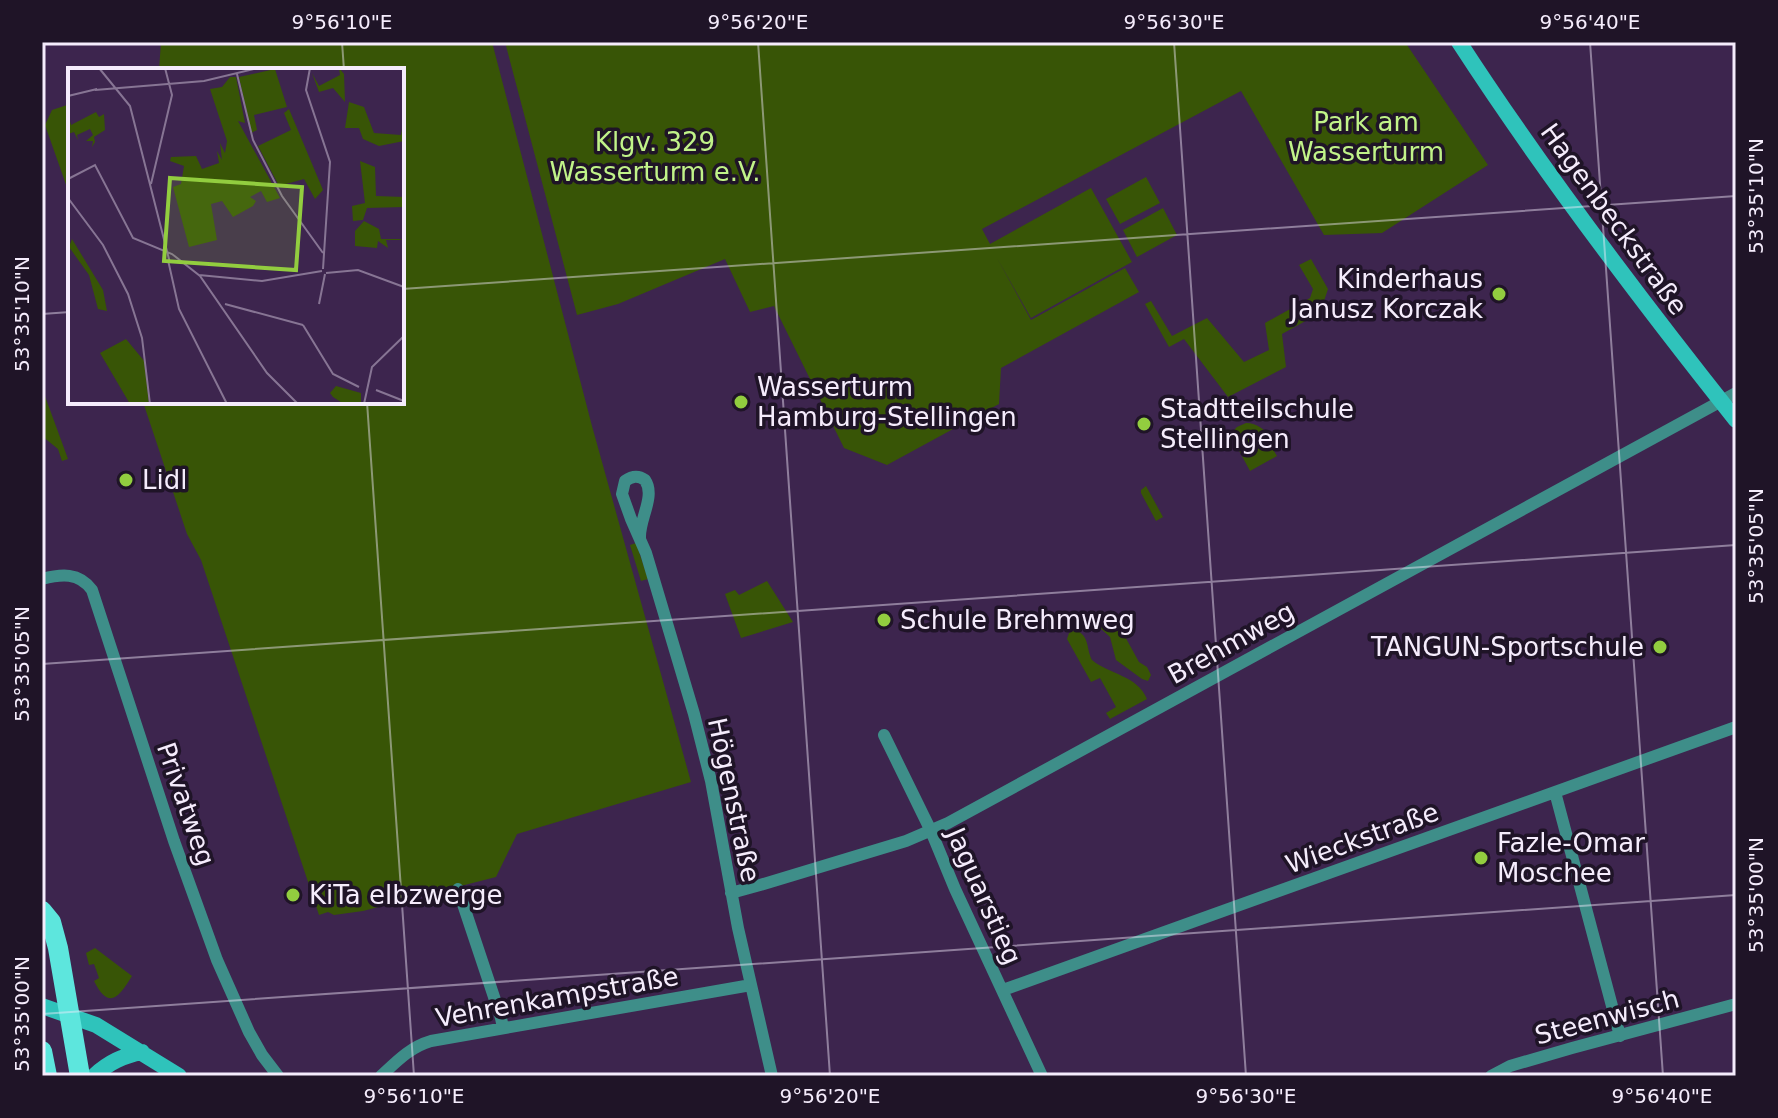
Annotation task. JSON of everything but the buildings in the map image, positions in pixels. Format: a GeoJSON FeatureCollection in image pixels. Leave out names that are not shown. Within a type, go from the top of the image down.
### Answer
{"type":"FeatureCollection","features":[{"type":"Feature","properties":{"kind":"main road"},"geometry":{"type":"LineString","coordinates":[[42,911],[51,922],[58,948],[80,1076]]}},
{"type":"Feature","properties":{"kind":"main road"},"geometry":{"type":"LineString","coordinates":[[42,1051],[47,1076]]}},
{"type":"Feature","properties":{"kind":"street","name":"Hagenbeckstraße"},"geometry":{"type":"LineString","coordinates":[[1459,42],[1521,134],[1612,258],[1728,397],[1736,420]]}},
{"type":"Feature","properties":{"kind":"street","name":"Brehmweg"},"geometry":{"type":"LineString","coordinates":[[731,893],[931,831],[1728,397]]}},
{"type":"Feature","properties":{"kind":"street","name":"Högenstraße"},"geometry":{"type":"LineString","coordinates":[[640,538],[699,730],[772,1076]]}},
{"type":"Feature","properties":{"kind":"street","name":"Privatweg"},"geometry":{"type":"LineString","coordinates":[[42,579],[73,576],[92,590],[175,844],[217,960],[249,1032],[278,1076]]}},
{"type":"Feature","properties":{"kind":"street","name":"Wieckstraße"},"geometry":{"type":"LineString","coordinates":[[1003,990],[1736,727]]}},
{"type":"Feature","properties":{"kind":"street","name":"Jaguarstieg"},"geometry":{"type":"LineString","coordinates":[[884,735],[1042,1076]]}},
{"type":"Feature","properties":{"kind":"street"},"geometry":{"type":"LineString","coordinates":[[1555,792],[1620,1036]]}},
{"type":"Feature","properties":{"kind":"street"},"geometry":{"type":"LineString","coordinates":[[458,889],[503,1028]]}},
{"type":"Feature","properties":{"kind":"street","name":"Vehrenkampstraße"},"geometry":{"type":"LineString","coordinates":[[381,1076],[408,1052],[425,1042],[751,985]]}},
{"type":"Feature","properties":{"kind":"street","name":"Steenwisch"},"geometry":{"type":"LineString","coordinates":[[1491,1076],[1510,1066],[1736,1004]]}},
{"type":"Feature","properties":{"kind":"street"},"geometry":{"type":"LineString","coordinates":[[42,1006],[96,1025],[179,1076]]}},
{"type":"Feature","properties":{"kind":"street"},"geometry":{"type":"LineString","coordinates":[[94,1076],[120,1058],[142,1052]]}},
{"type":"Feature","properties":{"kind":"green space"},"geometry":{"type":"Polygon","coordinates":[[[161,42],[492,42],[592,426],[691,782],[517,834],[496,877],[363,911],[319,915],[201,560],[187,534],[144,404],[404,404],[404,68],[159,68],[161,42]]]}},
{"type":"Feature","properties":{"kind":"green space"},"geometry":{"type":"Polygon","coordinates":[[[505,42],[1405,42],[1488,165],[1382,233],[1324,235],[1241,91],[982,229],[990,244],[1091,188],[1132,262],[1031,318],[997,258],[1031,320],[1125,268],[1139,292],[1001,368],[999,404],[887,465],[844,448],[774,306],[750,312],[725,259],[618,304],[577,315],[505,42]]]}},
{"type":"Feature","properties":{"kind":"green space"},"geometry":{"type":"Polygon","coordinates":[[[68,105],[68,190],[45,125],[52,110],[68,105]]]}},
{"type":"Feature","properties":{"kind":"green space"},"geometry":{"type":"Polygon","coordinates":[[[1146,177],[1160,203],[1120,224],[1106,199],[1146,177]]]}},
{"type":"Feature","properties":{"kind":"green space"},"geometry":{"type":"Polygon","coordinates":[[[1163,208],[1177,235],[1137,257],[1123,230],[1163,208]]]}},
{"type":"Feature","properties":{"kind":"green space"},"geometry":{"type":"Polygon","coordinates":[[[1311,259],[1328,289],[1320,313],[1282,334],[1286,367],[1228,397],[1184,339],[1169,347],[1145,304],[1151,301],[1172,336],[1207,318],[1244,362],[1269,350],[1265,323],[1310,298],[1313,289],[1299,265],[1311,259]]]}},
{"type":"Feature","properties":{"kind":"green space"},"geometry":{"type":"Polygon","coordinates":[[[42,388],[68,459],[62,461],[58,449],[42,436],[45,432],[42,429],[42,388]]]}},
{"type":"Feature","properties":{"kind":"green space"},"geometry":{"type":"Polygon","coordinates":[[[1246,423],[1267,433],[1277,456],[1250,471],[1230,434],[1246,423]]]}},
{"type":"Feature","properties":{"kind":"green space"},"geometry":{"type":"Polygon","coordinates":[[[1146,486],[1163,517],[1156,521],[1141,493],[1146,486]]]}},
{"type":"Feature","properties":{"kind":"green space"},"geometry":{"type":"Polygon","coordinates":[[[636,543],[648,579],[641,581],[630,545],[636,543]]]}},
{"type":"Feature","properties":{"kind":"green space"},"geometry":{"type":"Polygon","coordinates":[[[767,581],[793,622],[741,638],[725,594],[735,590],[739,595],[767,581]]]}},
{"type":"Feature","properties":{"kind":"green space"},"geometry":{"type":"Polygon","coordinates":[[[1107,618],[1117,622],[1139,662],[1147,667],[1151,675],[1148,681],[1116,660],[1110,637],[1099,627],[1107,618]]]}},
{"type":"Feature","properties":{"kind":"green space"},"geometry":{"type":"Polygon","coordinates":[[[1075,630],[1083,635],[1092,660],[1130,680],[1147,699],[1110,719],[1106,713],[1116,707],[1100,678],[1091,682],[1067,639],[1069,633],[1075,630]]]}},
{"type":"Feature","properties":{"kind":"green space"},"geometry":{"type":"Polygon","coordinates":[[[95,948],[132,976],[114,998],[104,996],[94,981],[99,978],[94,964],[89,965],[86,953],[95,948]]]}},
{"type":"Feature","properties":{"kind":"place","name":"Kinderhaus Janusz Korczak"},"geometry":{"type":"Point","coordinates":[1499,294]}},
{"type":"Feature","properties":{"kind":"place","name":"Wasserturm Hamburg-Stellingen"},"geometry":{"type":"Point","coordinates":[741,402]}},
{"type":"Feature","properties":{"kind":"place","name":"Stadtteilschule Stellingen"},"geometry":{"type":"Point","coordinates":[1144,424]}},
{"type":"Feature","properties":{"kind":"place","name":"Lidl"},"geometry":{"type":"Point","coordinates":[126,480]}},
{"type":"Feature","properties":{"kind":"place","name":"Schule Brehmweg"},"geometry":{"type":"Point","coordinates":[884,620]}},
{"type":"Feature","properties":{"kind":"place","name":"TANGUN-Sportschule"},"geometry":{"type":"Point","coordinates":[1660,647]}},
{"type":"Feature","properties":{"kind":"place","name":"Fazle-Omar Moschee"},"geometry":{"type":"Point","coordinates":[1481,858]}},
{"type":"Feature","properties":{"kind":"place","name":"KiTa elbzwerge"},"geometry":{"type":"Point","coordinates":[293,895]}},
{"type":"Feature","properties":{"kind":"park label","name":"Park am Wasserturm"},"geometry":{"type":"Point","coordinates":[1366,137]}},
{"type":"Feature","properties":{"kind":"park label","name":"Klgv. 329 Wasserturm e.V."},"geometry":{"type":"Point","coordinates":[655,157]}}]}
